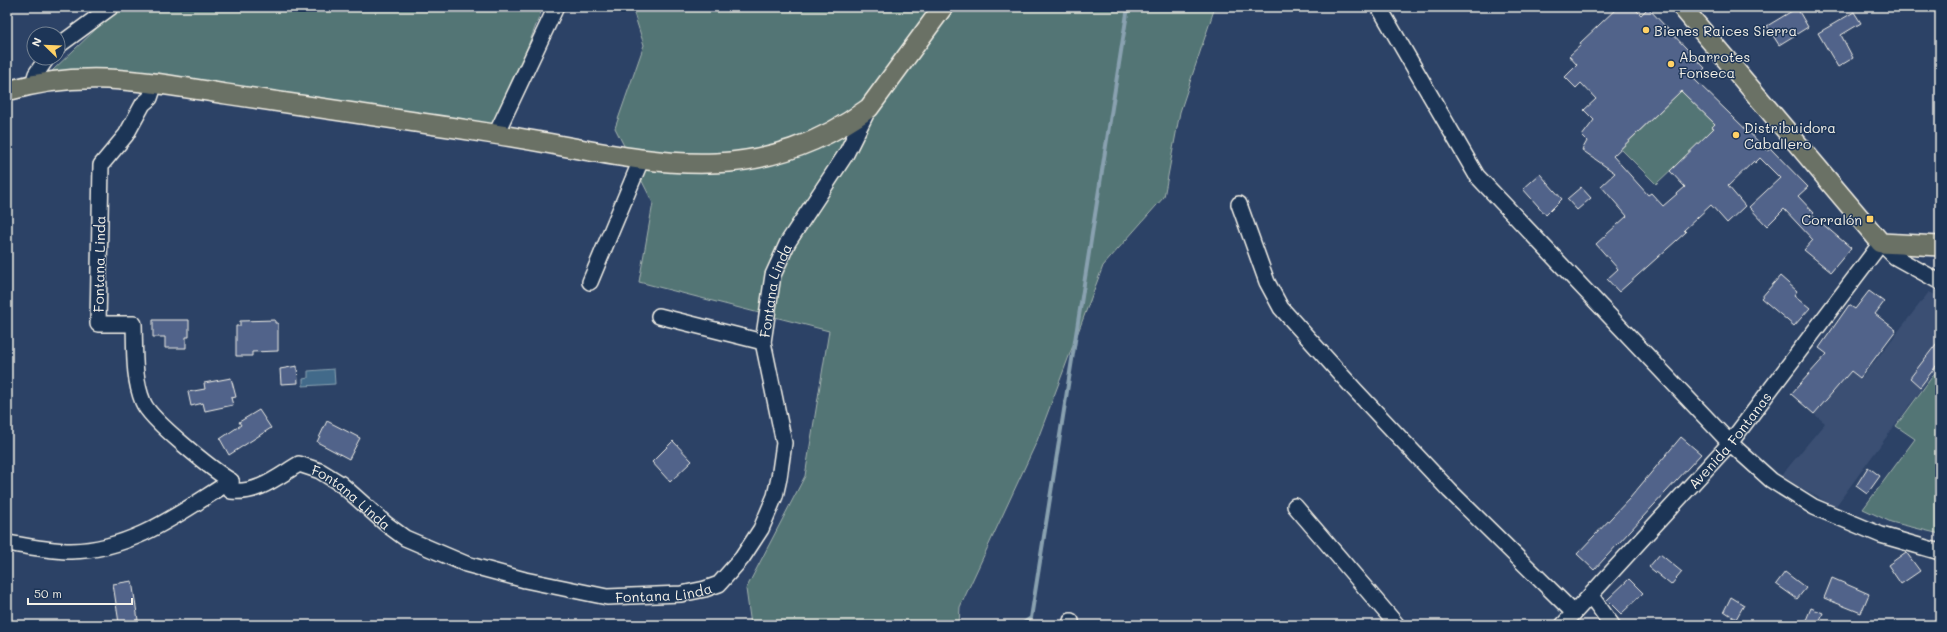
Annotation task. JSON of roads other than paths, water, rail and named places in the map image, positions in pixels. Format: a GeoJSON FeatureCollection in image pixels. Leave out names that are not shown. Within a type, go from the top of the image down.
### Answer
{"type":"FeatureCollection","features":[{"type":"Feature","properties":{"kind":"main road"},"geometry":{"type":"LineString","coordinates":[[7,91],[34,84],[66,79],[128,79],[496,134],[641,160],[702,164],[742,161],[762,158],[787,151],[819,139],[836,130],[869,108],[943,7]]}},
{"type":"Feature","properties":{"kind":"main road"},"geometry":{"type":"LineString","coordinates":[[1682,7],[1881,244],[1940,246]]}},
{"type":"Feature","properties":{"kind":"street"},"geometry":{"type":"LineString","coordinates":[[66,40],[111,7]]}},
{"type":"Feature","properties":{"kind":"street"},"geometry":{"type":"LineString","coordinates":[[496,134],[556,7]]}},
{"type":"Feature","properties":{"kind":"street"},"geometry":{"type":"LineString","coordinates":[[1379,7],[1477,176],[1730,443],[1771,480],[1814,507],[1848,523],[1881,535],[1940,552]]}},
{"type":"Feature","properties":{"kind":"street"},"geometry":{"type":"LineString","coordinates":[[34,84],[36,74],[42,66]]}},
{"type":"Feature","properties":{"kind":"street","name":"Fontana Linda"},"geometry":{"type":"LineString","coordinates":[[154,83],[150,98],[143,104],[126,134],[101,165],[98,324],[134,324],[136,375],[143,404],[156,419],[216,472],[231,481],[231,491],[246,492],[267,484],[299,464],[320,471],[341,484],[386,524],[405,538],[466,564],[525,580],[607,597],[681,594],[705,590],[719,584],[739,562],[752,544],[769,512],[780,478],[784,443],[763,342],[773,275],[788,242],[846,154],[869,108]]}},
{"type":"Feature","properties":{"kind":"street"},"geometry":{"type":"LineString","coordinates":[[590,282],[641,160]]}},
{"type":"Feature","properties":{"kind":"street"},"geometry":{"type":"LineString","coordinates":[[1239,204],[1268,282],[1281,308],[1355,390],[1450,491],[1574,613]]}},
{"type":"Feature","properties":{"kind":"street"},"geometry":{"type":"LineString","coordinates":[[1881,244],[1895,257],[1940,282]]}},
{"type":"Feature","properties":{"kind":"street","name":"Avenida Fontanas"},"geometry":{"type":"LineString","coordinates":[[1563,625],[1730,443],[1881,244]]}},
{"type":"Feature","properties":{"kind":"street"},"geometry":{"type":"LineString","coordinates":[[659,316],[763,342]]}},
{"type":"Feature","properties":{"kind":"street"},"geometry":{"type":"LineString","coordinates":[[7,543],[57,550],[89,550],[108,547],[142,535],[231,481]]}},
{"type":"Feature","properties":{"kind":"street"},"geometry":{"type":"LineString","coordinates":[[1295,506],[1397,625]]}},
{"type":"Feature","properties":{"kind":"street"},"geometry":{"type":"LineString","coordinates":[[1591,596],[1612,625]]}},
{"type":"Feature","properties":{"kind":"waterway"},"geometry":{"type":"LineString","coordinates":[[1021,625],[1031,618],[1128,7]]}},
{"type":"Feature","properties":{"kind":"place","name":"Bienes Raices Sierra"},"geometry":{"type":"Point","coordinates":[1646,30]}},
{"type":"Feature","properties":{"kind":"place","name":"Abarrotes Fonseca"},"geometry":{"type":"Point","coordinates":[1671,64]}},
{"type":"Feature","properties":{"kind":"place","name":"Distribuidora Caballero"},"geometry":{"type":"Point","coordinates":[1736,135]}},
{"type":"Feature","properties":{"kind":"place","name":"Corralón"},"geometry":{"type":"Point","coordinates":[1870,219]}}]}
